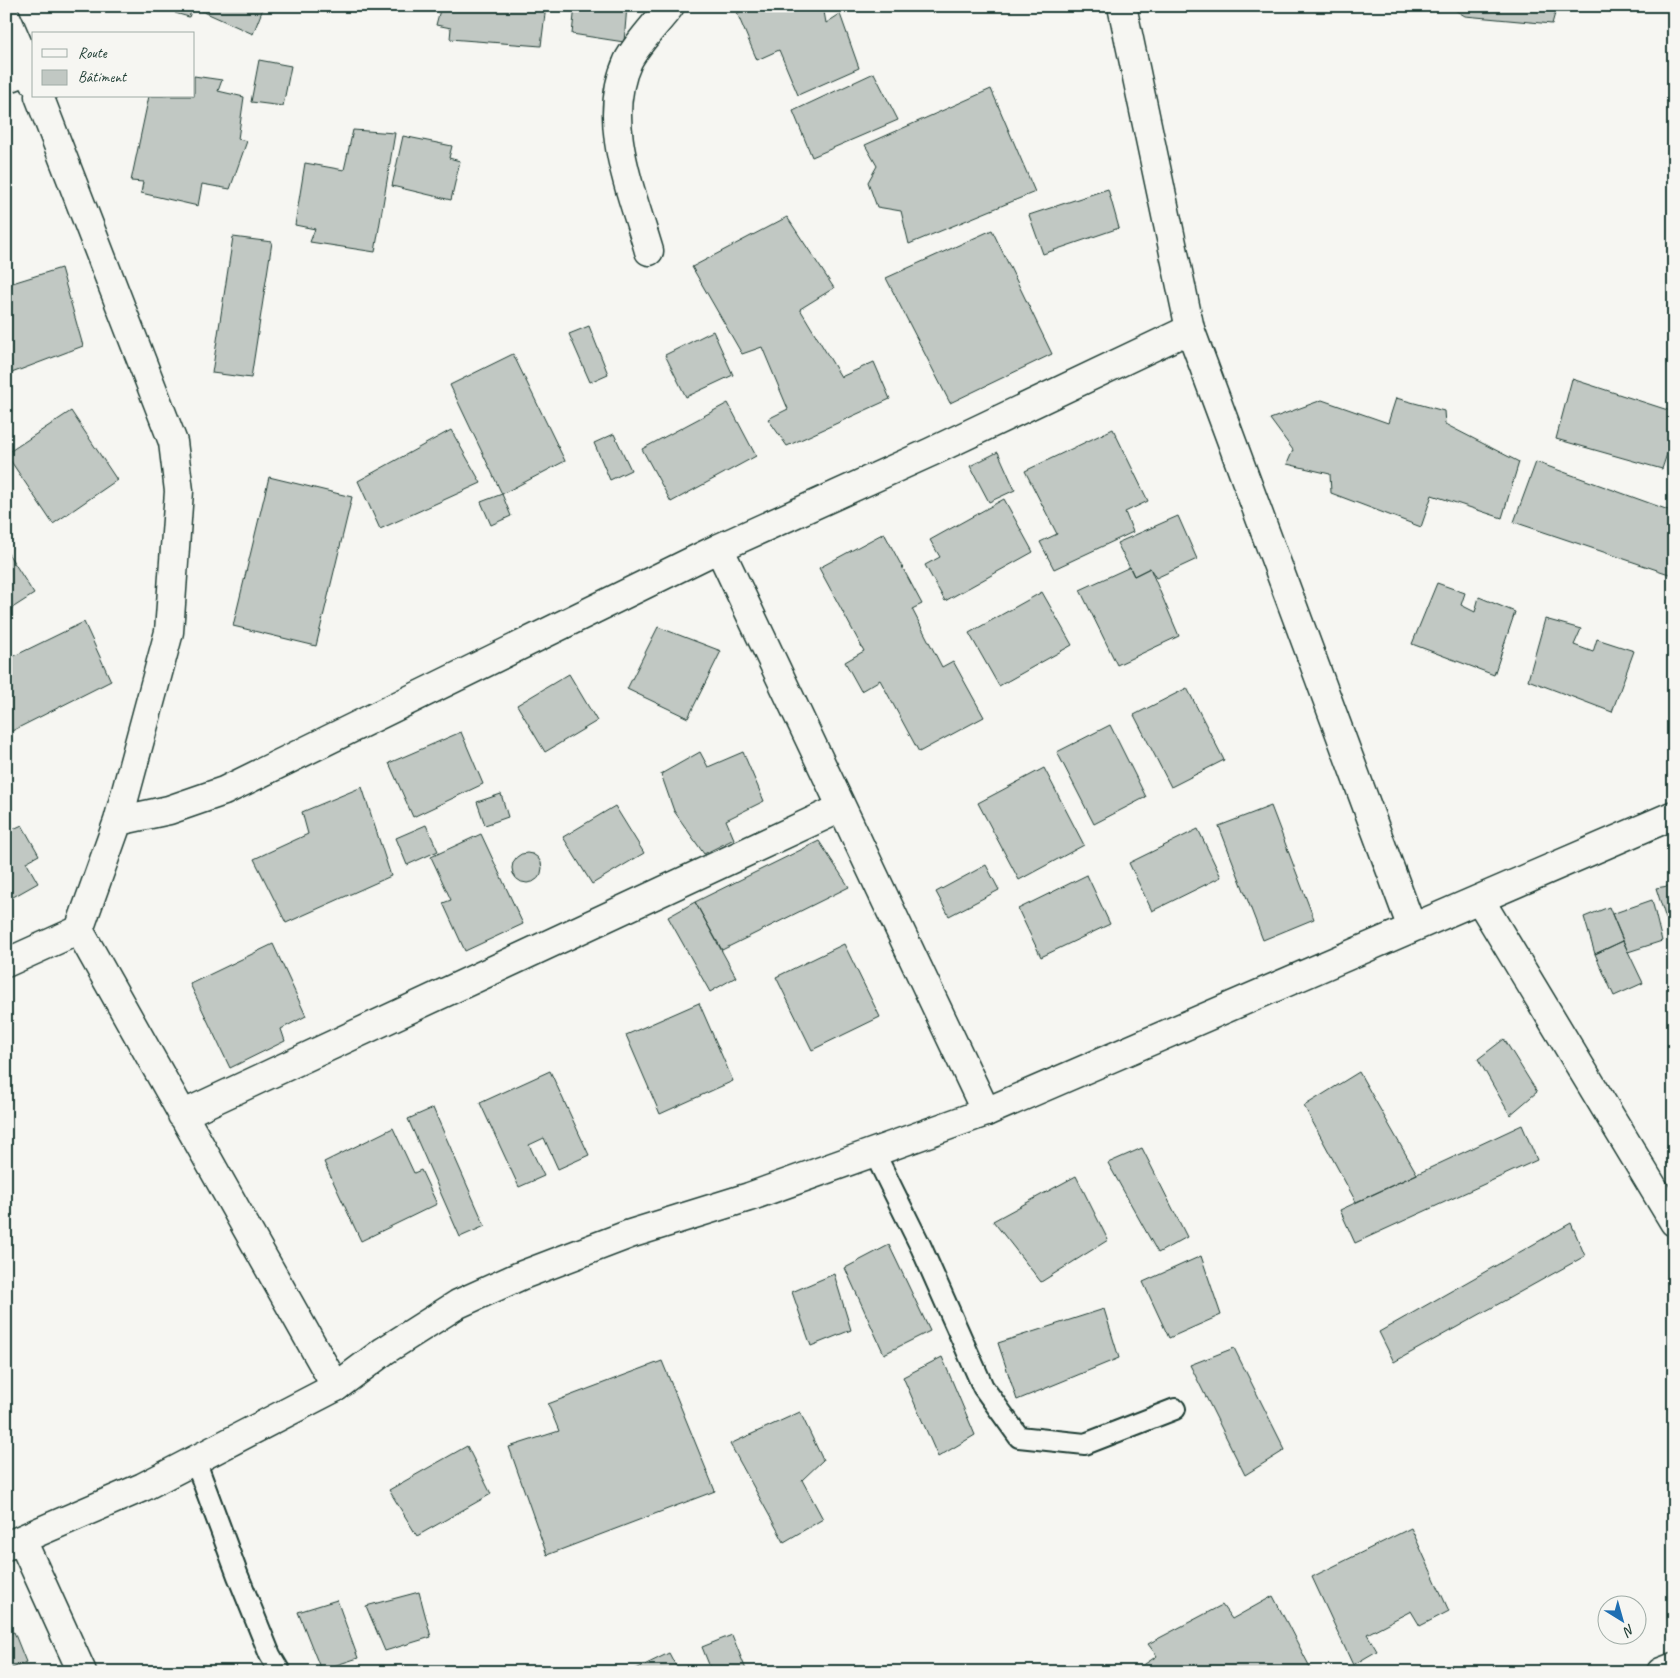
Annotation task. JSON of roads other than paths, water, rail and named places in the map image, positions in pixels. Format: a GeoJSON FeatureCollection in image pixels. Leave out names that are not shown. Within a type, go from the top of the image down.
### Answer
{"type":"FeatureCollection","features":[{"type":"Feature","properties":{"kind":"street"},"geometry":{"type":"LineString","coordinates":[[649,251],[617,140],[620,86],[629,60],[670,6]]}},
{"type":"Feature","properties":{"kind":"street"},"geometry":{"type":"LineString","coordinates":[[1122,6],[1190,329],[1412,928]]}},
{"type":"Feature","properties":{"kind":"street"},"geometry":{"type":"LineString","coordinates":[[6,17],[23,77]]}},
{"type":"Feature","properties":{"kind":"street"},"geometry":{"type":"LineString","coordinates":[[6,963],[79,930],[118,821],[169,632],[179,491],[172,442],[40,98]]}},
{"type":"Feature","properties":{"kind":"street"},"geometry":{"type":"LineString","coordinates":[[118,821],[169,810],[224,791],[719,548],[931,452],[1190,329]]}},
{"type":"Feature","properties":{"kind":"street"},"geometry":{"type":"LineString","coordinates":[[719,548],[986,1112]]}},
{"type":"Feature","properties":{"kind":"street"},"geometry":{"type":"LineString","coordinates":[[182,1115],[841,808]]}},
{"type":"Feature","properties":{"kind":"street"},"geometry":{"type":"LineString","coordinates":[[82,1672],[14,1543],[142,1488],[336,1386],[384,1351],[458,1304],[520,1276],[630,1234],[749,1196],[986,1112],[1674,815]]}},
{"type":"Feature","properties":{"kind":"street"},"geometry":{"type":"LineString","coordinates":[[1480,900],[1674,1222]]}},
{"type":"Feature","properties":{"kind":"street"},"geometry":{"type":"LineString","coordinates":[[79,930],[336,1386]]}},
{"type":"Feature","properties":{"kind":"street"},"geometry":{"type":"LineString","coordinates":[[1661,1672],[1674,1667]]}},
{"type":"Feature","properties":{"kind":"lane"},"geometry":{"type":"LineString","coordinates":[[874,1152],[921,1247],[984,1387],[1019,1437],[1085,1444],[1175,1409]]}},
{"type":"Feature","properties":{"kind":"lane"},"geometry":{"type":"LineString","coordinates":[[195,1460],[238,1576],[270,1655],[280,1672]]}}]}
